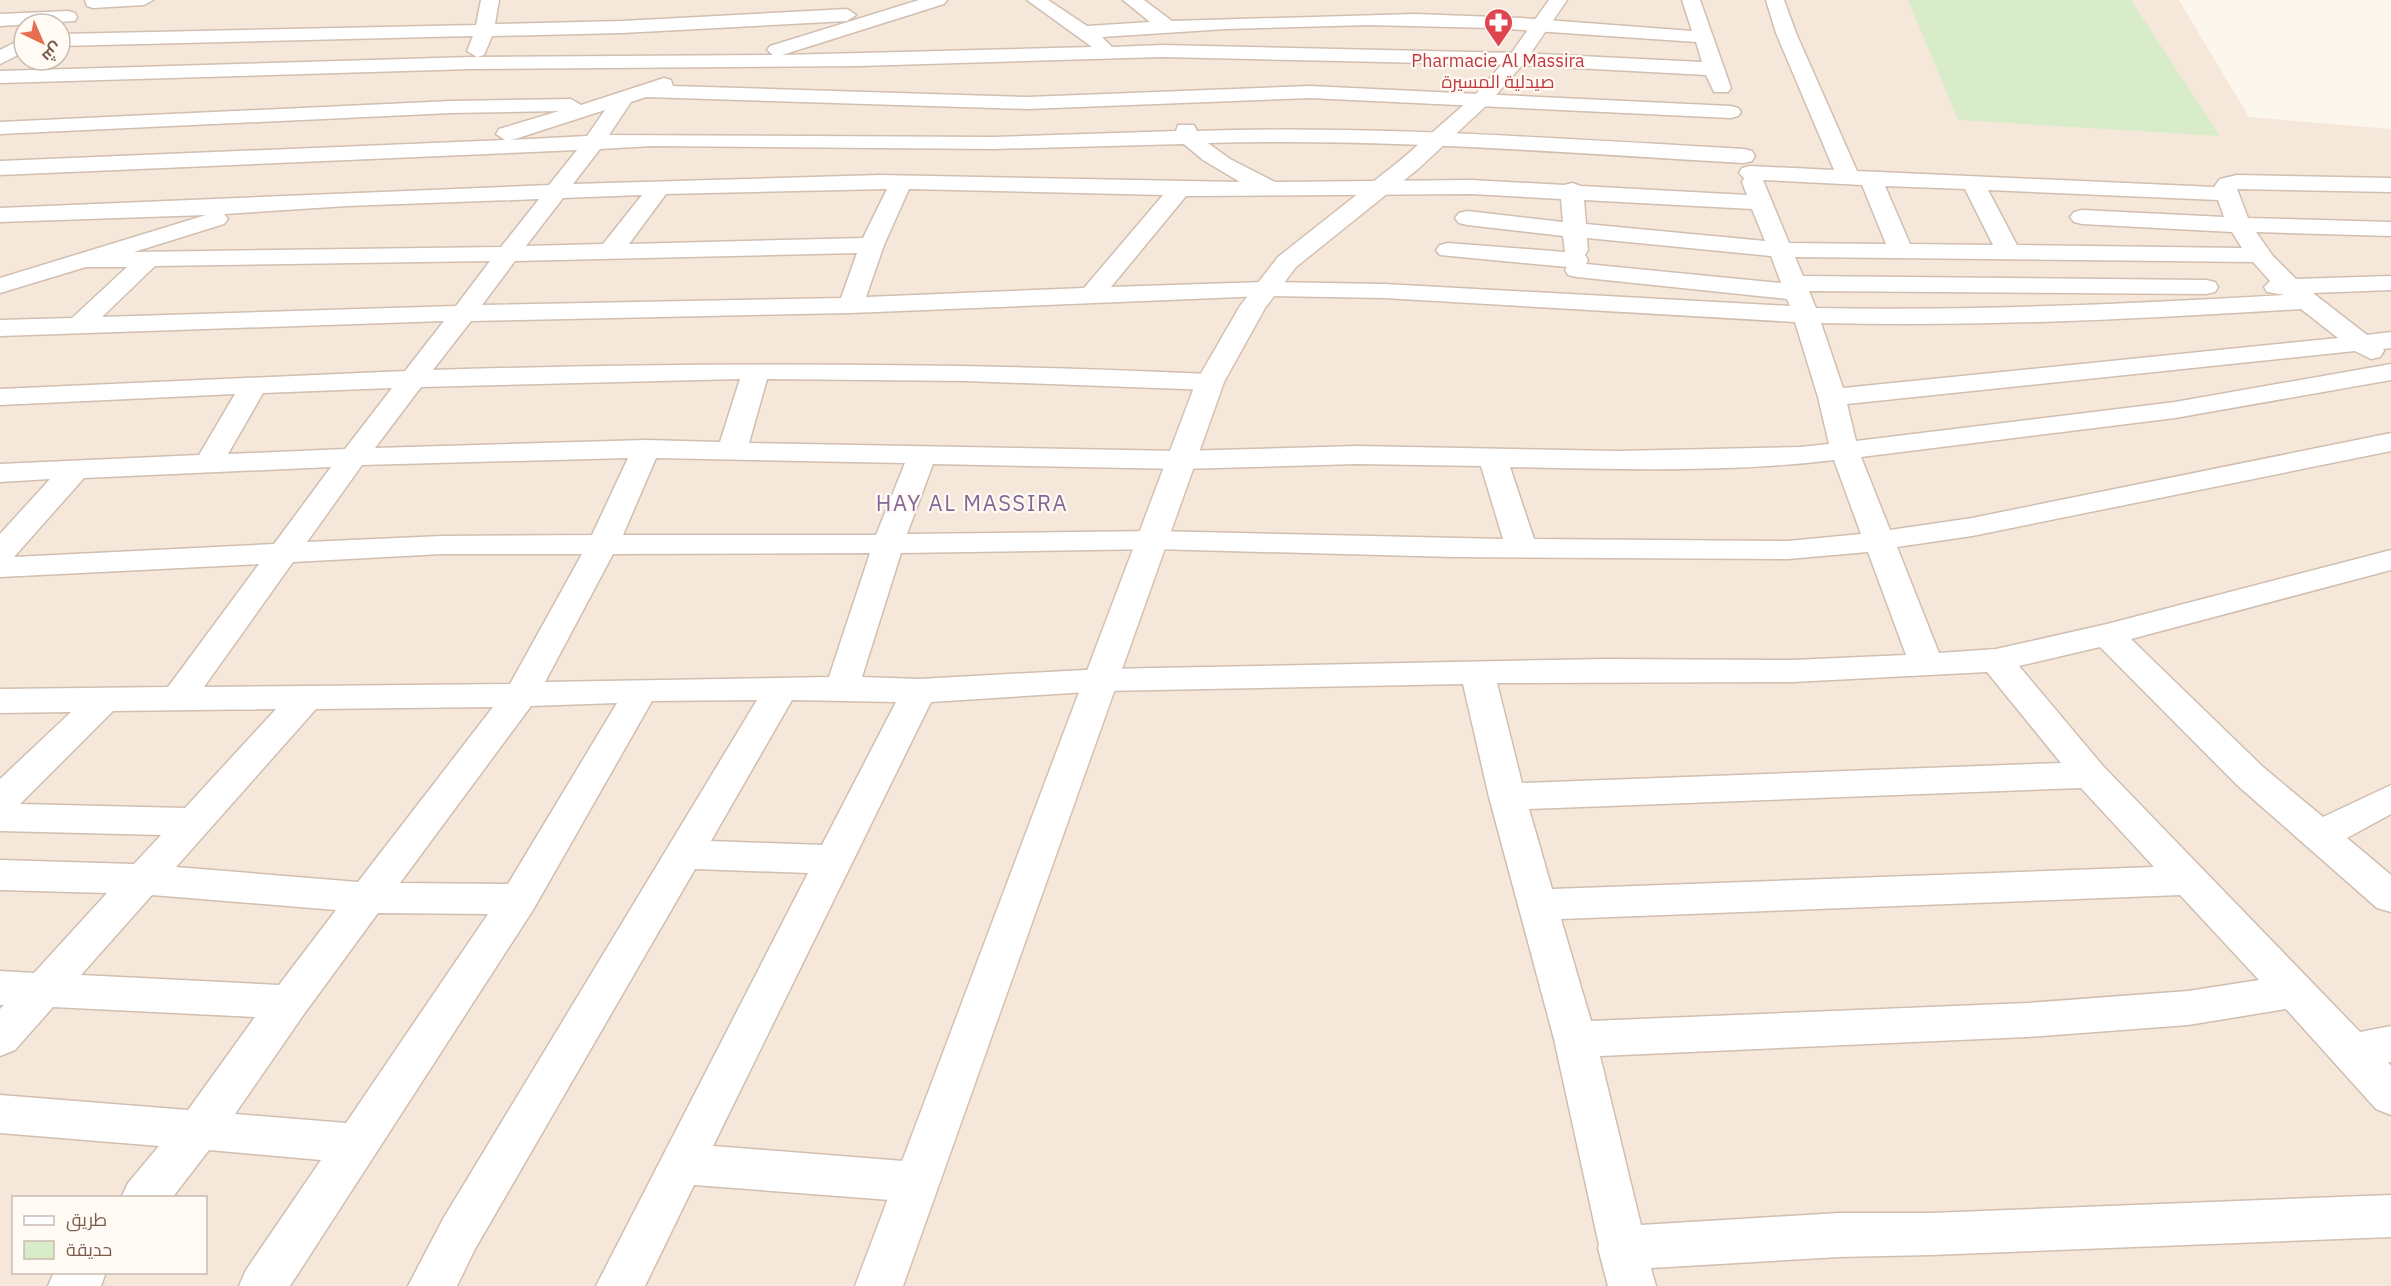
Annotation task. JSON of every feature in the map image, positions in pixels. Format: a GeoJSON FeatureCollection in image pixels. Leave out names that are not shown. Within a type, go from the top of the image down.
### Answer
{"type":"FeatureCollection","features":[{"type":"Feature","properties":{"kind":"street"},"geometry":{"type":"LineString","coordinates":[[72,14],[95,1],[144,0]]}},
{"type":"Feature","properties":{"kind":"street"},"geometry":{"type":"LineString","coordinates":[[461,85],[485,30],[490,0]]}},
{"type":"Feature","properties":{"kind":"street"},"geometry":{"type":"LineString","coordinates":[[775,20],[776,0]]}},
{"type":"Feature","properties":{"kind":"street"},"geometry":{"type":"LineString","coordinates":[[0,215],[281,192],[360,177],[938,0]]}},
{"type":"Feature","properties":{"kind":"street"},"geometry":{"type":"LineString","coordinates":[[1036,0],[1084,32],[1168,96],[1190,137],[1223,163],[1270,188]]}},
{"type":"Feature","properties":{"kind":"street"},"geometry":{"type":"LineString","coordinates":[[1132,0],[1162,22],[1386,20],[1539,25],[1703,37]]}},
{"type":"Feature","properties":{"kind":"street"},"geometry":{"type":"LineString","coordinates":[[1364,0],[1386,20]]}},
{"type":"Feature","properties":{"kind":"street"},"geometry":{"type":"LineString","coordinates":[[879,1286],[976,1016],[1103,680],[1154,540],[1180,459],[1210,382],[1264,289],[1287,262],[1313,239],[1382,187],[1481,100],[1517,59],[1558,0]]}},
{"type":"Feature","properties":{"kind":"street"},"geometry":{"type":"LineString","coordinates":[[1691,0],[1731,112],[1760,203],[1799,297],[1832,397],[1845,452],[1927,665]]}},
{"type":"Feature","properties":{"kind":"street"},"geometry":{"type":"LineString","coordinates":[[1775,0],[1786,33],[1859,178],[1901,250]]}},
{"type":"Feature","properties":{"kind":"street"},"geometry":{"type":"LineString","coordinates":[[697,24],[699,2]]}},
{"type":"Feature","properties":{"kind":"street"},"geometry":{"type":"LineString","coordinates":[[1084,32],[1162,22],[1236,5]]}},
{"type":"Feature","properties":{"kind":"street"},"geometry":{"type":"LineString","coordinates":[[72,40],[697,24],[896,13]]}},
{"type":"Feature","properties":{"kind":"street"},"geometry":{"type":"LineString","coordinates":[[0,128],[353,112],[461,85],[743,60],[984,58],[1110,52],[1273,52],[1517,59],[1714,69]]}},
{"type":"Feature","properties":{"kind":"street"},"geometry":{"type":"LineString","coordinates":[[1273,52],[1282,92]]}},
{"type":"Feature","properties":{"kind":"street"},"geometry":{"type":"LineString","coordinates":[[281,192],[321,153],[387,67]]}},
{"type":"Feature","properties":{"kind":"street"},"geometry":{"type":"LineString","coordinates":[[0,77],[387,67],[461,85],[623,98],[987,102],[1282,92],[1731,112]]}},
{"type":"Feature","properties":{"kind":"street"},"geometry":{"type":"LineString","coordinates":[[179,697],[285,554],[353,457],[556,193],[623,98]]}},
{"type":"Feature","properties":{"kind":"street"},"geometry":{"type":"LineString","coordinates":[[0,168],[594,142],[722,139],[993,143],[1262,135],[1439,139],[1747,165],[1859,178],[2226,195]]}},
{"type":"Feature","properties":{"kind":"street"},"geometry":{"type":"LineString","coordinates":[[2391,185],[2237,182],[2228,184],[2225,188],[2238,225],[2256,255],[2298,294],[2363,344],[2391,370]]}},
{"type":"Feature","properties":{"kind":"street"},"geometry":{"type":"LineString","coordinates":[[0,286],[84,260],[281,192],[347,199],[659,188],[901,183],[1180,189],[1382,187],[1572,190],[1760,203]]}},
{"type":"Feature","properties":{"kind":"street"},"geometry":{"type":"LineString","coordinates":[[851,305],[872,245],[901,183]]}},
{"type":"Feature","properties":{"kind":"street"},"geometry":{"type":"LineString","coordinates":[[1973,183],[2009,252]]}},
{"type":"Feature","properties":{"kind":"street"},"geometry":{"type":"LineString","coordinates":[[2065,186],[2104,253]]}},
{"type":"Feature","properties":{"kind":"street"},"geometry":{"type":"LineString","coordinates":[[610,252],[659,188]]}},
{"type":"Feature","properties":{"kind":"street"},"geometry":{"type":"LineString","coordinates":[[1091,296],[1180,189]]}},
{"type":"Feature","properties":{"kind":"street"},"geometry":{"type":"LineString","coordinates":[[1572,190],[1580,303]]}},
{"type":"Feature","properties":{"kind":"street"},"geometry":{"type":"LineString","coordinates":[[0,239],[31,214]]}},
{"type":"Feature","properties":{"kind":"street"},"geometry":{"type":"LineString","coordinates":[[2082,217],[2238,225],[2391,229]]}},
{"type":"Feature","properties":{"kind":"street"},"geometry":{"type":"LineString","coordinates":[[1467,218],[1779,250],[2256,255]]}},
{"type":"Feature","properties":{"kind":"street"},"geometry":{"type":"LineString","coordinates":[[84,260],[508,254],[872,245]]}},
{"type":"Feature","properties":{"kind":"street"},"geometry":{"type":"LineString","coordinates":[[1448,250],[1576,265],[1799,297],[1891,317],[2088,314],[2391,283]]}},
{"type":"Feature","properties":{"kind":"street"},"geometry":{"type":"LineString","coordinates":[[79,326],[150,258]]}},
{"type":"Feature","properties":{"kind":"street"},"geometry":{"type":"LineString","coordinates":[[0,328],[464,313],[851,305],[1264,289],[1384,291],[1580,303],[1799,297],[2298,294]]}},
{"type":"Feature","properties":{"kind":"street"},"geometry":{"type":"LineString","coordinates":[[1832,397],[2391,340]]}},
{"type":"Feature","properties":{"kind":"street"},"geometry":{"type":"LineString","coordinates":[[0,474],[353,457],[646,449],[1180,459],[1357,455],[1629,460],[1752,458],[1845,452],[2175,410],[2391,370]]}},
{"type":"Feature","properties":{"kind":"street"},"geometry":{"type":"LineString","coordinates":[[0,397],[412,380],[756,372],[963,373],[1210,382]]}},
{"type":"Feature","properties":{"kind":"street"},"geometry":{"type":"LineString","coordinates":[[732,450],[756,372]]}},
{"type":"Feature","properties":{"kind":"street"},"geometry":{"type":"LineString","coordinates":[[208,464],[253,386]]}},
{"type":"Feature","properties":{"kind":"street"},"geometry":{"type":"LineString","coordinates":[[0,567],[442,545],[604,543],[888,544],[1154,540],[1243,544],[1522,549],[1788,550],[1879,541],[2018,519],[2391,442]]}},
{"type":"Feature","properties":{"kind":"street"},"geometry":{"type":"LineString","coordinates":[[145,1196],[199,1130],[289,1002],[521,696],[604,543],[646,449]]}},
{"type":"Feature","properties":{"kind":"street"},"geometry":{"type":"LineString","coordinates":[[842,688],[888,544],[923,453]]}},
{"type":"Feature","properties":{"kind":"street"},"geometry":{"type":"LineString","coordinates":[[1492,458],[1522,549]]}},
{"type":"Feature","properties":{"kind":"street"},"geometry":{"type":"LineString","coordinates":[[0,553],[75,470]]}},
{"type":"Feature","properties":{"kind":"street"},"geometry":{"type":"LineString","coordinates":[[0,701],[179,697],[521,696],[642,690],[842,688],[919,691],[1103,680],[1477,672],[1793,671],[1927,665],[1996,660],[2107,635],[2391,560]]}},
{"type":"Feature","properties":{"kind":"street"},"geometry":{"type":"LineString","coordinates":[[2107,635],[2250,776],[2391,897]]}},
{"type":"Feature","properties":{"kind":"street"},"geometry":{"type":"LineString","coordinates":[[1996,660],[2090,775],[2293,991],[2372,1048],[2391,1096]]}},
{"type":"Feature","properties":{"kind":"street"},"geometry":{"type":"LineString","coordinates":[[1477,672],[1507,797],[1575,1039],[1627,1267],[1839,1235],[1931,1234],[2391,1216]]}},
{"type":"Feature","properties":{"kind":"street"},"geometry":{"type":"LineString","coordinates":[[432,1286],[459,1234],[781,689]]}},
{"type":"Feature","properties":{"kind":"street"},"geometry":{"type":"LineString","coordinates":[[263,1286],[519,899],[642,690]]}},
{"type":"Feature","properties":{"kind":"street"},"geometry":{"type":"LineString","coordinates":[[620,1286],[919,691]]}},
{"type":"Feature","properties":{"kind":"street"},"geometry":{"type":"LineString","coordinates":[[0,1038],[308,696]]}},
{"type":"Feature","properties":{"kind":"street"},"geometry":{"type":"LineString","coordinates":[[0,801],[105,699]]}},
{"type":"Feature","properties":{"kind":"street"},"geometry":{"type":"LineString","coordinates":[[1507,797],[2090,775]]}},
{"type":"Feature","properties":{"kind":"street"},"geometry":{"type":"LineString","coordinates":[[2319,836],[2391,798]]}},
{"type":"Feature","properties":{"kind":"street"},"geometry":{"type":"LineString","coordinates":[[0,817],[194,822]]}},
{"type":"Feature","properties":{"kind":"street"},"geometry":{"type":"LineString","coordinates":[[684,854],[834,860]]}},
{"type":"Feature","properties":{"kind":"street"},"geometry":{"type":"LineString","coordinates":[[0,875],[142,879],[369,898],[519,899]]}},
{"type":"Feature","properties":{"kind":"street"},"geometry":{"type":"LineString","coordinates":[[1537,905],[2189,880]]}},
{"type":"Feature","properties":{"kind":"street"},"geometry":{"type":"LineString","coordinates":[[0,988],[289,1002]]}},
{"type":"Feature","properties":{"kind":"street"},"geometry":{"type":"LineString","coordinates":[[1575,1039],[2027,1020],[2188,1008],[2293,991]]}},
{"type":"Feature","properties":{"kind":"street"},"geometry":{"type":"LineString","coordinates":[[0,1114],[356,1143]]}},
{"type":"Feature","properties":{"kind":"street"},"geometry":{"type":"LineString","coordinates":[[681,1164],[916,1182]]}},
{"type":"Feature","properties":{"kind":"street"},"geometry":{"type":"LineString","coordinates":[[72,1286],[81,1274]]}},
{"type":"Feature","properties":{"kind":"shaded area"},"geometry":{"type":"Polygon","coordinates":[[[0,0],[2179,0],[2249,117],[2391,129],[2391,1286],[0,1286],[0,0]]]}},
{"type":"Feature","properties":{"kind":"green space"},"geometry":{"type":"Polygon","coordinates":[[[1908,0],[2131,0],[2220,136],[1958,120],[1908,0]]]}},
{"type":"Feature","properties":{"kind":"place","name":"Pharmacie Al Massira صيدلية المسيرة"},"geometry":{"type":"Point","coordinates":[1498,48]}},
{"type":"Feature","properties":{"kind":"district","name":"HAY AL MASSIRA"},"geometry":{"type":"Point","coordinates":[972,502]}}]}
